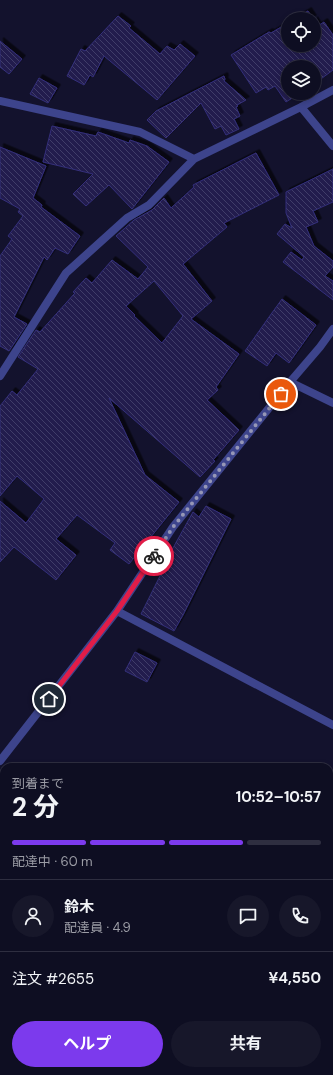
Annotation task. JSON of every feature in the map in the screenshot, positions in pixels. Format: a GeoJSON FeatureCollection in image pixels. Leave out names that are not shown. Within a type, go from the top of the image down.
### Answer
{"type":"FeatureCollection","features":[{"type":"Feature","properties":{"kind":"street"},"geometry":{"type":"LineString","coordinates":[[0,376],[66,273],[127,218],[148,205],[194,159],[333,90]]}},
{"type":"Feature","properties":{"kind":"street"},"geometry":{"type":"LineString","coordinates":[[0,101],[140,132],[194,159]]}},
{"type":"Feature","properties":{"kind":"street"},"geometry":{"type":"LineString","coordinates":[[301,107],[333,146]]}},
{"type":"Feature","properties":{"kind":"street"},"geometry":{"type":"LineString","coordinates":[[0,761],[117,611],[173,527],[320,347],[333,329]]}},
{"type":"Feature","properties":{"kind":"street"},"geometry":{"type":"LineString","coordinates":[[290,382],[333,403]]}},
{"type":"Feature","properties":{"kind":"street"},"geometry":{"type":"LineString","coordinates":[[117,611],[333,725]]}},
{"type":"Feature","properties":{"kind":"building"},"geometry":{"type":"Polygon","coordinates":[[[118,16],[131,26],[129,28],[160,54],[167,46],[174,50],[180,44],[195,56],[157,100],[104,56],[93,77],[90,75],[84,85],[67,76],[81,49],[85,51],[118,16]]]}},
{"type":"Feature","properties":{"kind":"building"},"geometry":{"type":"Polygon","coordinates":[[[324,22],[333,35],[333,70],[321,79],[321,60],[281,60],[281,95],[275,86],[268,90],[266,87],[256,93],[231,55],[269,32],[271,33],[281,27],[281,52],[321,52],[321,24],[324,22]]]}},
{"type":"Feature","properties":{"kind":"building"},"geometry":{"type":"Polygon","coordinates":[[[0,41],[22,59],[9,74],[0,67],[0,41]]]}},
{"type":"Feature","properties":{"kind":"building"},"geometry":{"type":"Polygon","coordinates":[[[224,76],[224,81],[246,100],[236,107],[240,116],[234,119],[239,129],[226,135],[221,126],[215,129],[201,103],[166,138],[147,120],[156,111],[224,76]]]}},
{"type":"Feature","properties":{"kind":"building"},"geometry":{"type":"Polygon","coordinates":[[[39,78],[57,88],[48,103],[30,94],[39,78]]]}},
{"type":"Feature","properties":{"kind":"building"},"geometry":{"type":"Polygon","coordinates":[[[52,126],[96,136],[98,132],[129,143],[130,140],[147,146],[169,162],[132,209],[109,185],[86,206],[73,194],[93,174],[43,162],[52,126]]]}},
{"type":"Feature","properties":{"kind":"building"},"geometry":{"type":"Polygon","coordinates":[[[0,147],[46,166],[33,198],[42,205],[41,207],[80,236],[68,254],[55,248],[47,260],[44,257],[14,317],[27,324],[9,351],[0,346],[0,256],[12,239],[8,236],[23,216],[18,212],[20,209],[0,198],[0,147]]]}},
{"type":"Feature","properties":{"kind":"building"},"geometry":{"type":"Polygon","coordinates":[[[256,153],[279,195],[224,223],[227,227],[183,264],[212,301],[191,319],[239,354],[216,387],[218,390],[207,400],[239,430],[213,460],[215,461],[200,477],[109,398],[145,475],[179,502],[129,564],[110,550],[115,543],[77,515],[56,539],[76,555],[56,580],[14,547],[0,562],[0,501],[26,523],[44,499],[17,476],[0,496],[0,406],[12,391],[17,395],[38,369],[18,357],[36,330],[40,332],[75,293],[73,292],[86,278],[92,283],[112,260],[138,279],[148,267],[116,236],[134,220],[152,210],[164,198],[171,208],[194,187],[193,185],[256,153]],[[154,281],[126,306],[135,315],[134,316],[162,343],[183,316],[154,281]]]}},
{"type":"Feature","properties":{"kind":"building"},"geometry":{"type":"Polygon","coordinates":[[[333,169],[333,202],[313,211],[318,222],[306,227],[314,246],[333,261],[333,267],[325,276],[333,281],[333,300],[283,262],[291,252],[302,260],[304,257],[277,234],[285,224],[292,228],[286,213],[286,192],[333,169]]]}},
{"type":"Feature","properties":{"kind":"building"},"geometry":{"type":"Polygon","coordinates":[[[282,299],[316,325],[289,363],[276,353],[267,366],[245,351],[282,299]]]}},
{"type":"Feature","properties":{"kind":"building"},"geometry":{"type":"Polygon","coordinates":[[[206,506],[231,519],[174,631],[141,614],[161,574],[159,573],[193,512],[199,517],[206,506]]]}},
{"type":"Feature","properties":{"kind":"building"},"geometry":{"type":"Polygon","coordinates":[[[135,652],[157,663],[147,682],[125,671],[135,652]]]}},
{"type":"Feature","properties":{"kind":"way so far"},"geometry":{"type":"LineString","coordinates":[[154,556],[173,527],[281,394]]}},
{"type":"Feature","properties":{"kind":"route"},"geometry":{"type":"LineString","coordinates":[[49,699],[117,611],[154,556]]}}]}
